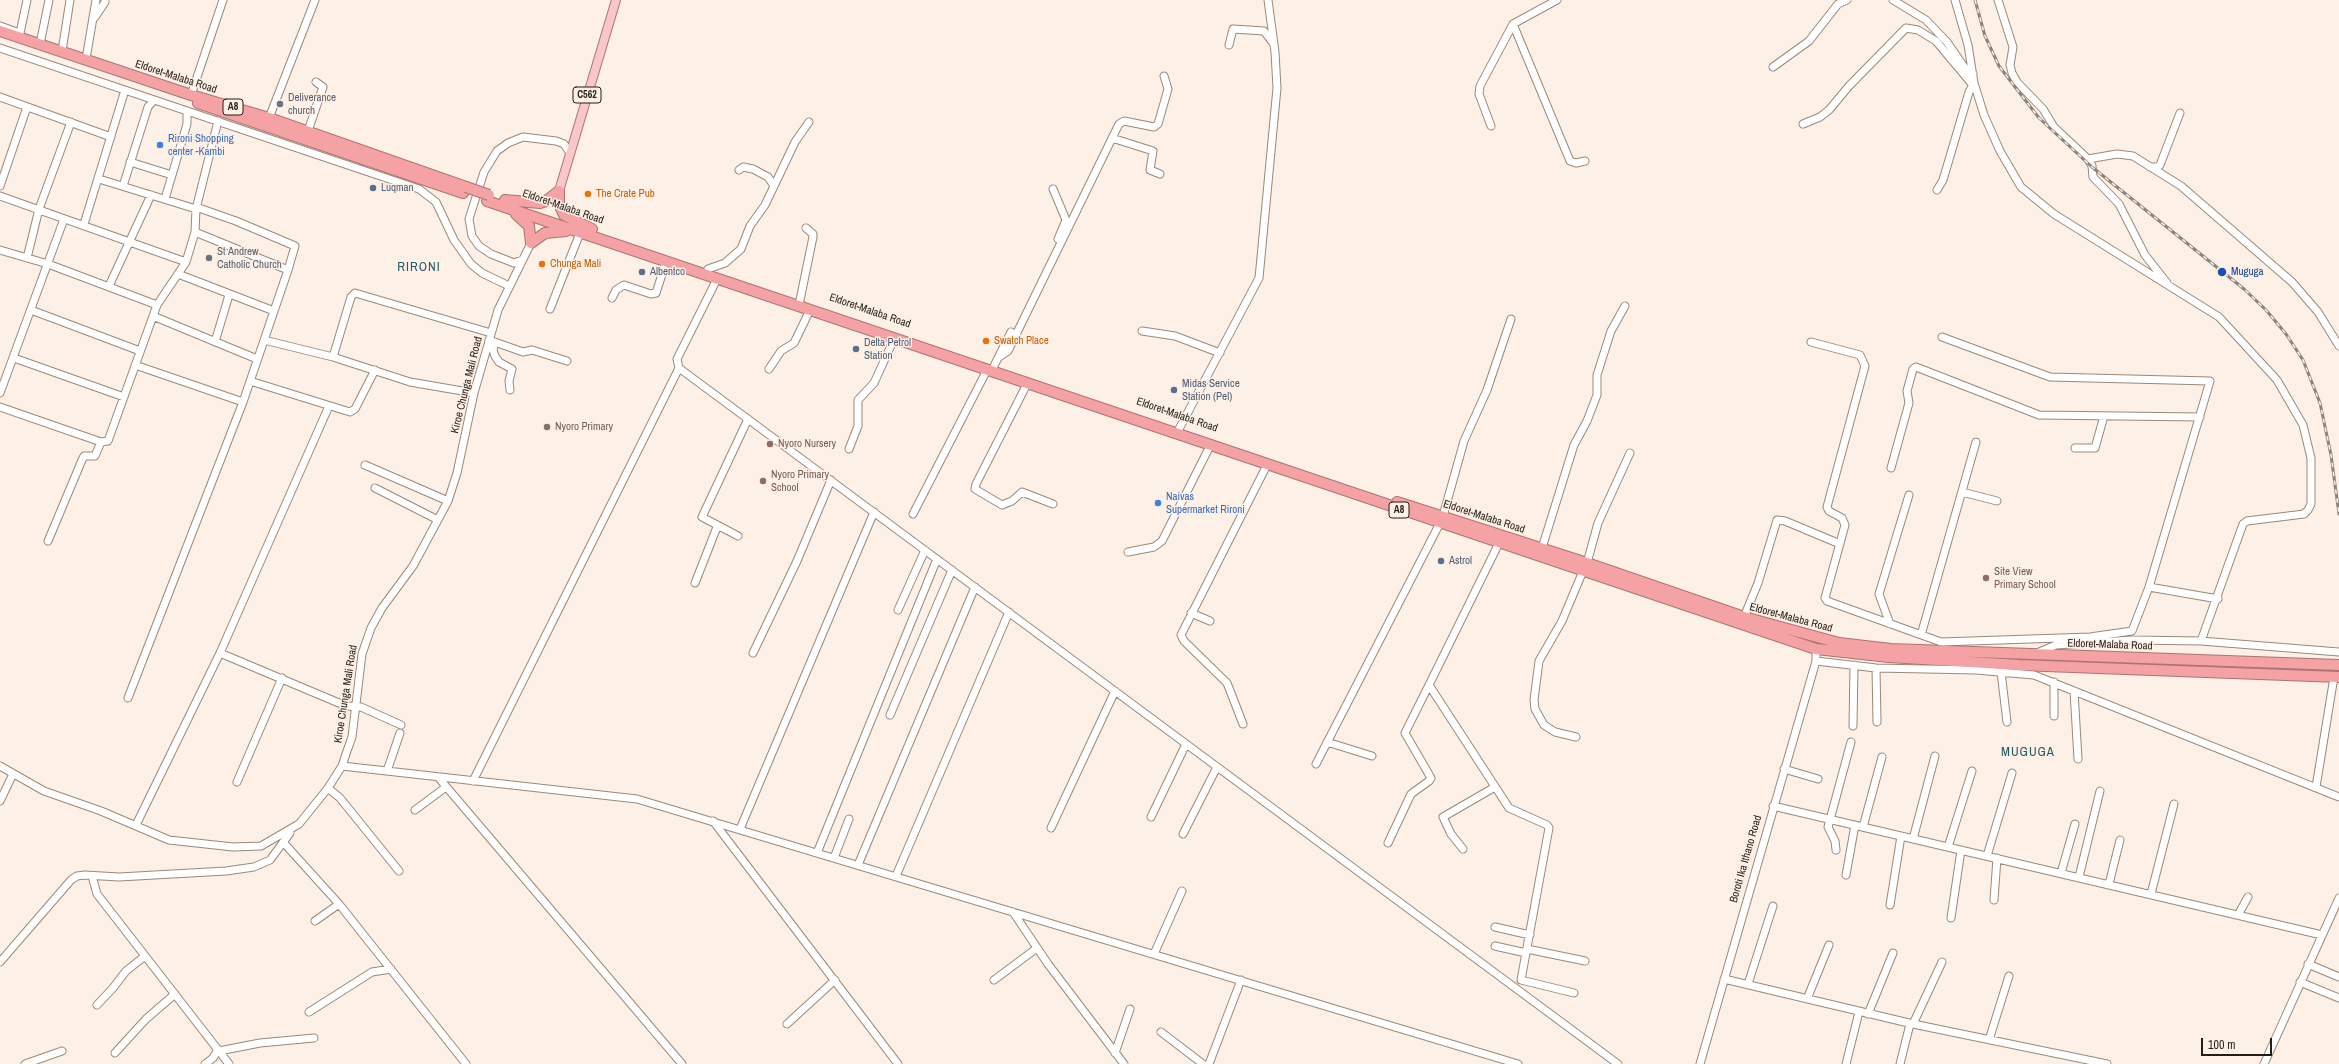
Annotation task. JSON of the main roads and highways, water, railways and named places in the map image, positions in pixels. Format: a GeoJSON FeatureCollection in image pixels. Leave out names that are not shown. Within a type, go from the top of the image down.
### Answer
{"type":"FeatureCollection","features":[{"type":"Feature","properties":{"kind":"highway","name":"Eldoret-Malaba Road"},"geometry":{"type":"LineString","coordinates":[[0,31],[191,95],[270,116],[464,190]]}},
{"type":"Feature","properties":{"kind":"highway","name":"Eldoret-Malaba Road"},"geometry":{"type":"LineString","coordinates":[[0,37],[488,198],[592,230],[993,364],[1442,520],[1499,543],[1585,567],[1797,633],[1864,647],[2339,665]]}},
{"type":"Feature","properties":{"kind":"highway"},"geometry":{"type":"LineString","coordinates":[[504,203],[540,203],[546,201],[559,191]]}},
{"type":"Feature","properties":{"kind":"highway"},"geometry":{"type":"LineString","coordinates":[[559,191],[559,204],[564,215],[592,230]]}},
{"type":"Feature","properties":{"kind":"highway","name":"Eldoret-Malaba Road"},"geometry":{"type":"LineString","coordinates":[[504,203],[578,232],[894,339],[993,364],[1027,384],[1267,465],[1442,520],[1542,548],[1585,567],[1816,649],[1889,657],[2011,664],[2336,677]]}},
{"type":"Feature","properties":{"kind":"highway"},"geometry":{"type":"LineString","coordinates":[[504,203],[526,221],[530,230],[531,243],[551,231],[578,232]]}},
{"type":"Feature","properties":{"kind":"main road","name":"C562"},"geometry":{"type":"LineString","coordinates":[[559,191],[616,0]]}},
{"type":"Feature","properties":{"kind":"railway"},"geometry":{"type":"LineString","coordinates":[[1975,0],[1985,36],[1999,66],[2039,118],[2092,167],[2244,289],[2266,310],[2286,334],[2303,360],[2320,403],[2331,455],[2339,514]]}},
{"type":"Feature","properties":{"kind":"place","name":"Deliverance church"},"geometry":{"type":"Point","coordinates":[280,104]}},
{"type":"Feature","properties":{"kind":"place","name":"Rironi Shopping center -Kambi"},"geometry":{"type":"Point","coordinates":[160,145]}},
{"type":"Feature","properties":{"kind":"place","name":"Luqman"},"geometry":{"type":"Point","coordinates":[373,188]}},
{"type":"Feature","properties":{"kind":"place","name":"The Crate Pub"},"geometry":{"type":"Point","coordinates":[588,194]}},
{"type":"Feature","properties":{"kind":"place","name":"St Andrew Catholic Church"},"geometry":{"type":"Point","coordinates":[209,258]}},
{"type":"Feature","properties":{"kind":"place","name":"Chunga Mali"},"geometry":{"type":"Point","coordinates":[542,264]}},
{"type":"Feature","properties":{"kind":"place","name":"Albentco"},"geometry":{"type":"Point","coordinates":[642,272]}},
{"type":"Feature","properties":{"kind":"place","name":"Muguga"},"geometry":{"type":"Point","coordinates":[2222,272]}},
{"type":"Feature","properties":{"kind":"place","name":"Swatch Place"},"geometry":{"type":"Point","coordinates":[986,341]}},
{"type":"Feature","properties":{"kind":"place","name":"Delta Petrol Station"},"geometry":{"type":"Point","coordinates":[856,349]}},
{"type":"Feature","properties":{"kind":"place","name":"Midas Service Station (Pel)"},"geometry":{"type":"Point","coordinates":[1174,390]}},
{"type":"Feature","properties":{"kind":"place","name":"Nyoro Primary"},"geometry":{"type":"Point","coordinates":[547,427]}},
{"type":"Feature","properties":{"kind":"place","name":"Nyoro Nursery"},"geometry":{"type":"Point","coordinates":[770,444]}},
{"type":"Feature","properties":{"kind":"place","name":"Nyoro Primary School"},"geometry":{"type":"Point","coordinates":[763,481]}},
{"type":"Feature","properties":{"kind":"place","name":"Naivas Supermarket Rironi"},"geometry":{"type":"Point","coordinates":[1158,503]}},
{"type":"Feature","properties":{"kind":"place","name":"Astrol"},"geometry":{"type":"Point","coordinates":[1441,561]}},
{"type":"Feature","properties":{"kind":"place","name":"Site View Primary School"},"geometry":{"type":"Point","coordinates":[1986,578]}},
{"type":"Feature","properties":{"kind":"district","name":"RIRONI"},"geometry":{"type":"Point","coordinates":[419,268]}},
{"type":"Feature","properties":{"kind":"district","name":"MUGUGA"},"geometry":{"type":"Point","coordinates":[2028,753]}}]}
